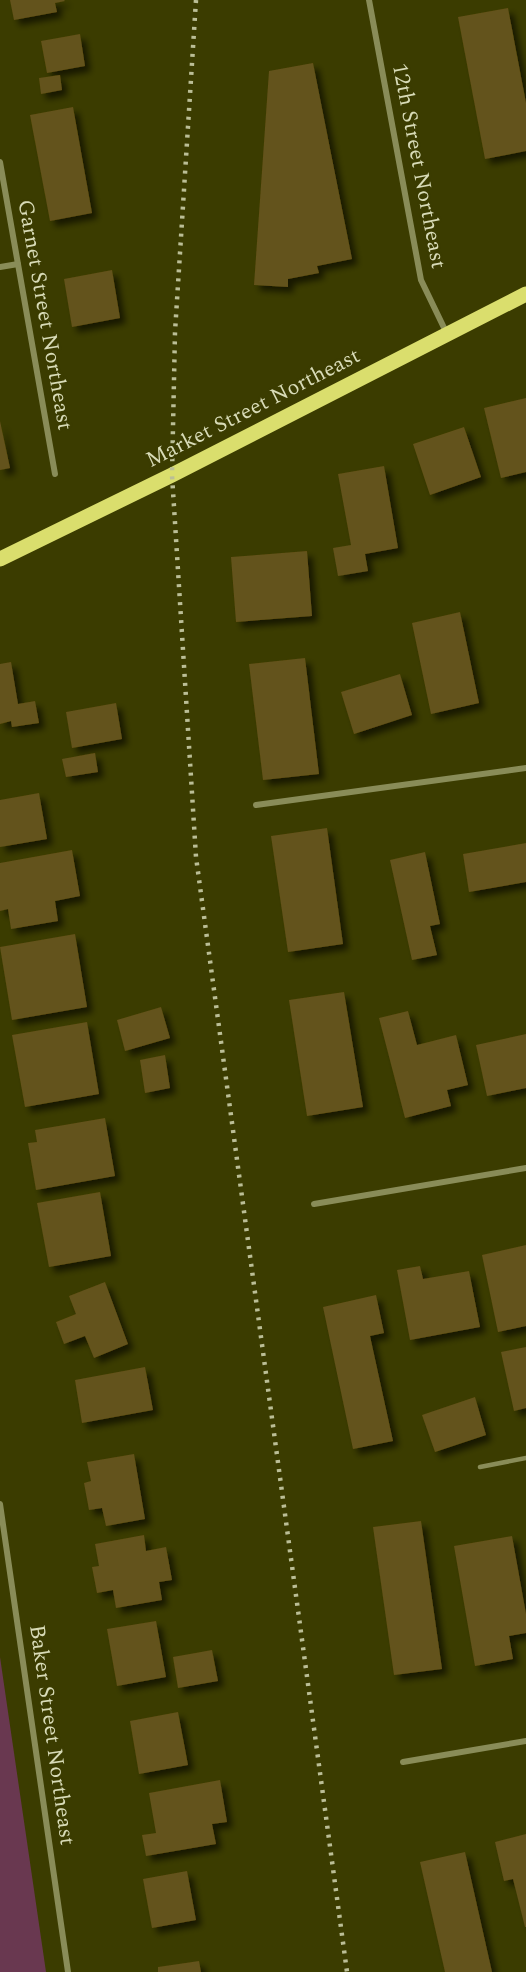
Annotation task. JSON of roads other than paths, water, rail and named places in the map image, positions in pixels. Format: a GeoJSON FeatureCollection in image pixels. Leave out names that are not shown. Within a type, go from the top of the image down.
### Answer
{"type":"FeatureCollection","features":[{"type":"Feature","properties":{"kind":"main road","name":"Market Street Northeast"},"geometry":{"type":"LineString","coordinates":[[0,559],[172,475],[526,294]]}},
{"type":"Feature","properties":{"kind":"street","name":"12th Street Northeast"},"geometry":{"type":"LineString","coordinates":[[369,0],[421,280],[447,334]]}},
{"type":"Feature","properties":{"kind":"street","name":"Garnet Street Northeast"},"geometry":{"type":"LineString","coordinates":[[0,162],[55,474]]}},
{"type":"Feature","properties":{"kind":"street"},"geometry":{"type":"LineString","coordinates":[[0,267],[18,264]]}},
{"type":"Feature","properties":{"kind":"street"},"geometry":{"type":"LineString","coordinates":[[256,805],[526,768]]}},
{"type":"Feature","properties":{"kind":"street"},"geometry":{"type":"LineString","coordinates":[[314,1204],[526,1168]]}},
{"type":"Feature","properties":{"kind":"street","name":"Baker Street Northeast"},"geometry":{"type":"LineString","coordinates":[[0,1504],[68,1972]]}},
{"type":"Feature","properties":{"kind":"street"},"geometry":{"type":"LineString","coordinates":[[403,1762],[526,1741]]}},
{"type":"Feature","properties":{"kind":"lane"},"geometry":{"type":"LineString","coordinates":[[480,1467],[526,1458]]}},
{"type":"Feature","properties":{"kind":"railway"},"geometry":{"type":"LineString","coordinates":[[196,0],[175,332],[172,475],[196,857],[347,1972]]}}]}
